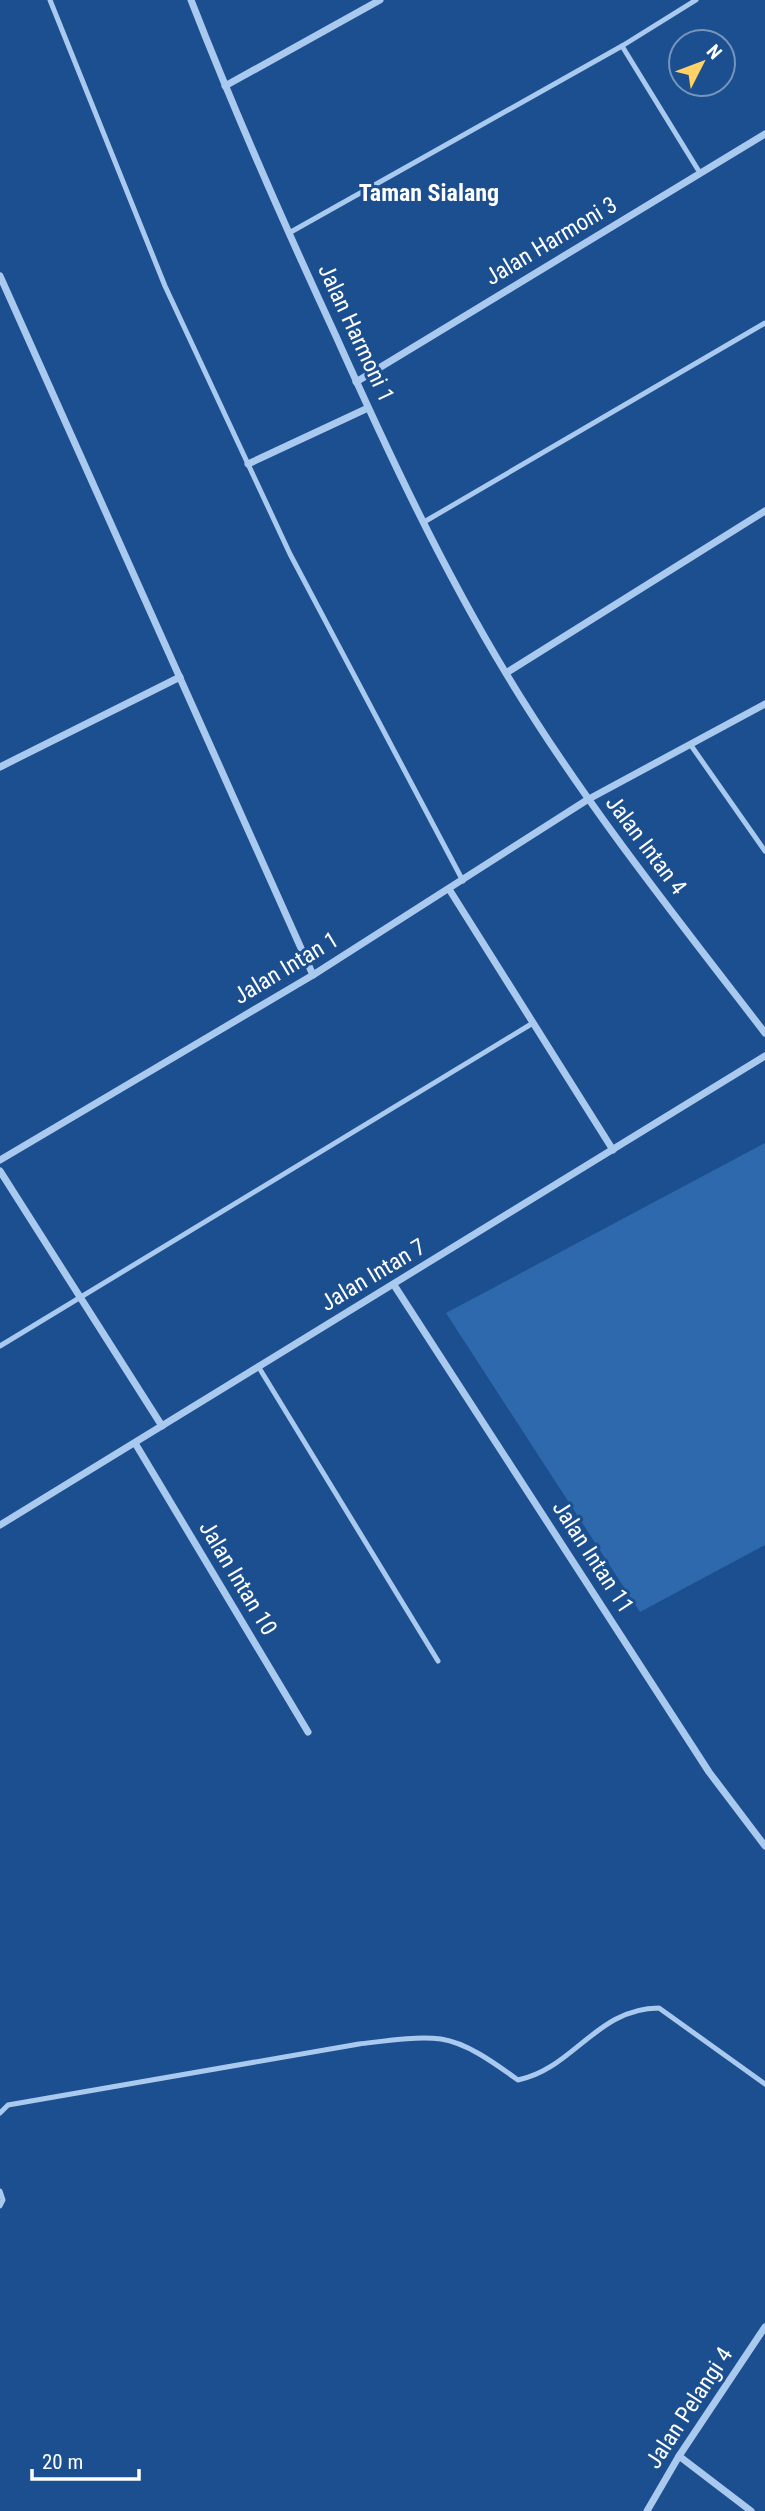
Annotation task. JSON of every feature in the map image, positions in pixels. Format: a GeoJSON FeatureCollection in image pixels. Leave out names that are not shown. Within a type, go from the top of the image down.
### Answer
{"type":"FeatureCollection","features":[{"type":"Feature","properties":{"kind":"street","name":"Jalan Harmoni 1"},"geometry":{"type":"LineString","coordinates":[[191,0],[225,86],[368,408],[424,522],[506,673]]}},
{"type":"Feature","properties":{"kind":"street"},"geometry":{"type":"LineString","coordinates":[[225,86],[370,2],[380,0]]}},
{"type":"Feature","properties":{"kind":"street","name":"Jalan Harmoni 3"},"geometry":{"type":"LineString","coordinates":[[356,382],[764,137]]}},
{"type":"Feature","properties":{"kind":"street"},"geometry":{"type":"LineString","coordinates":[[0,276],[313,975]]}},
{"type":"Feature","properties":{"kind":"street"},"geometry":{"type":"LineString","coordinates":[[248,464],[368,408]]}},
{"type":"Feature","properties":{"kind":"street"},"geometry":{"type":"LineString","coordinates":[[506,673],[765,511]]}},
{"type":"Feature","properties":{"kind":"street","name":"Jalan Intan 4"},"geometry":{"type":"LineString","coordinates":[[506,673],[587,800],[765,1032]]}},
{"type":"Feature","properties":{"kind":"street"},"geometry":{"type":"LineString","coordinates":[[0,767],[180,677]]}},
{"type":"Feature","properties":{"kind":"street","name":"Jalan Intan 1"},"geometry":{"type":"LineString","coordinates":[[0,1160],[313,975],[587,800],[765,704]]}},
{"type":"Feature","properties":{"kind":"street"},"geometry":{"type":"LineString","coordinates":[[449,889],[613,1150]]}},
{"type":"Feature","properties":{"kind":"street","name":"Jalan Intan 7"},"geometry":{"type":"LineString","coordinates":[[0,1525],[258,1366],[394,1286],[765,1056]]}},
{"type":"Feature","properties":{"kind":"street"},"geometry":{"type":"LineString","coordinates":[[0,1171],[162,1426]]}},
{"type":"Feature","properties":{"kind":"street","name":"Jalan Intan 11"},"geometry":{"type":"LineString","coordinates":[[394,1286],[709,1772],[765,1846]]}},
{"type":"Feature","properties":{"kind":"street","name":"Jalan Intan 10"},"geometry":{"type":"LineString","coordinates":[[135,1443],[308,1732]]}},
{"type":"Feature","properties":{"kind":"street","name":"Jalan Pelangi 4"},"geometry":{"type":"LineString","coordinates":[[647,2511],[679,2456],[765,2327]]}},
{"type":"Feature","properties":{"kind":"street"},"geometry":{"type":"LineString","coordinates":[[679,2456],[751,2511]]}},
{"type":"Feature","properties":{"kind":"lane"},"geometry":{"type":"LineString","coordinates":[[50,0],[165,286],[290,554],[463,881]]}},
{"type":"Feature","properties":{"kind":"lane"},"geometry":{"type":"LineString","coordinates":[[289,233],[622,46],[696,0]]}},
{"type":"Feature","properties":{"kind":"lane"},"geometry":{"type":"LineString","coordinates":[[622,46],[700,173]]}},
{"type":"Feature","properties":{"kind":"lane"},"geometry":{"type":"LineString","coordinates":[[424,522],[765,323]]}},
{"type":"Feature","properties":{"kind":"lane"},"geometry":{"type":"LineString","coordinates":[[690,744],[765,852]]}},
{"type":"Feature","properties":{"kind":"lane"},"geometry":{"type":"LineString","coordinates":[[0,1346],[533,1023]]}},
{"type":"Feature","properties":{"kind":"lane"},"geometry":{"type":"LineString","coordinates":[[258,1366],[438,1661]]}},
{"type":"Feature","properties":{"kind":"lane"},"geometry":{"type":"LineString","coordinates":[[0,2113],[8,2105],[359,2044],[400,2040],[442,2039],[478,2054],[518,2080],[537,2076],[586,2038],[638,2008],[659,2008],[765,2084]]}},
{"type":"Feature","properties":{"kind":"lane"},"geometry":{"type":"LineString","coordinates":[[0,2191],[3,2200],[0,2206]]}},
{"type":"Feature","properties":{"kind":"shaded area"},"geometry":{"type":"Polygon","coordinates":[[[765,1143],[765,1545],[640,1612],[446,1313],[765,1143]]]}},
{"type":"Feature","properties":{"kind":"district","name":"Taman Sialang"},"geometry":{"type":"Point","coordinates":[429,193]}}]}
